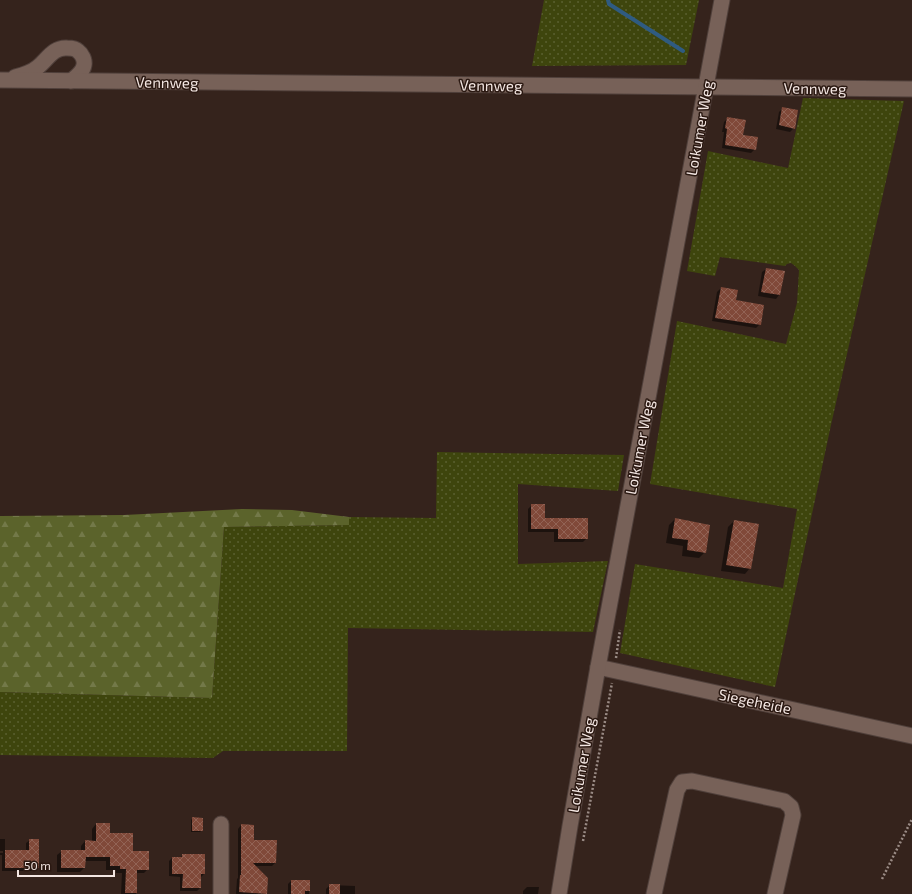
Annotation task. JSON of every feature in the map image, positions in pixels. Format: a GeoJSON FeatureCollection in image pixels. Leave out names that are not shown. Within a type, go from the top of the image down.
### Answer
{"type":"FeatureCollection","features":[{"type":"Feature","properties":{"kind":"street","name":"Loikumer Weg"},"geometry":{"type":"LineString","coordinates":[[559,894],[598,667],[722,0]]}},
{"type":"Feature","properties":{"kind":"street","name":"Vennweg"},"geometry":{"type":"LineString","coordinates":[[2,80],[30,72],[38,67],[53,52],[62,47],[73,48],[83,57],[84,65],[80,73],[71,81]]}},
{"type":"Feature","properties":{"kind":"street","name":"Vennweg"},"geometry":{"type":"LineString","coordinates":[[2,80],[912,89]]}},
{"type":"Feature","properties":{"kind":"street","name":"Siegeheide"},"geometry":{"type":"LineString","coordinates":[[598,667],[912,736]]}},
{"type":"Feature","properties":{"kind":"street"},"geometry":{"type":"LineString","coordinates":[[654,894],[677,790],[682,782],[692,781],[784,801],[791,807],[793,815],[775,894]]}},
{"type":"Feature","properties":{"kind":"street"},"geometry":{"type":"LineString","coordinates":[[221,824],[221,894]]}},
{"type":"Feature","properties":{"kind":"path"},"geometry":{"type":"LineString","coordinates":[[882,879],[912,819]]}},
{"type":"Feature","properties":{"kind":"green space"},"geometry":{"type":"Polygon","coordinates":[[[544,0],[699,0],[686,65],[532,66],[544,0]]]}},
{"type":"Feature","properties":{"kind":"green space"},"geometry":{"type":"Polygon","coordinates":[[[803,98],[904,101],[831,425],[775,687],[620,653],[635,564],[783,588],[797,509],[650,484],[677,321],[786,344],[797,303],[799,270],[791,263],[785,266],[720,257],[715,276],[687,271],[708,151],[788,168],[803,98]]]}},
{"type":"Feature","properties":{"kind":"green space"},"geometry":{"type":"Polygon","coordinates":[[[437,452],[624,455],[618,491],[518,484],[518,564],[608,561],[593,632],[348,628],[347,751],[223,751],[213,758],[0,755],[0,692],[212,698],[224,527],[348,525],[349,517],[436,518],[437,452]]]}},
{"type":"Feature","properties":{"kind":"green space"},"geometry":{"type":"Polygon","coordinates":[[[242,509],[292,510],[349,517],[349,525],[224,527],[212,698],[0,692],[0,516],[124,515],[242,509]]]}},
{"type":"Feature","properties":{"kind":"building"},"geometry":{"type":"Polygon","coordinates":[[[782,107],[798,110],[795,129],[779,125],[782,107]]]}},
{"type":"Feature","properties":{"kind":"building"},"geometry":{"type":"Polygon","coordinates":[[[727,117],[746,120],[743,135],[758,137],[756,150],[725,145],[727,129],[725,128],[727,117]]]}},
{"type":"Feature","properties":{"kind":"building"},"geometry":{"type":"Polygon","coordinates":[[[766,268],[785,271],[780,295],[761,292],[766,268]]]}},
{"type":"Feature","properties":{"kind":"building"},"geometry":{"type":"Polygon","coordinates":[[[721,287],[738,290],[736,300],[764,305],[761,325],[715,318],[721,287]]]}},
{"type":"Feature","properties":{"kind":"building"},"geometry":{"type":"Polygon","coordinates":[[[531,504],[545,504],[545,518],[588,518],[588,539],[558,539],[558,529],[531,529],[531,504]]]}},
{"type":"Feature","properties":{"kind":"building"},"geometry":{"type":"Polygon","coordinates":[[[675,518],[710,525],[706,553],[687,550],[688,540],[672,538],[675,518]]]}},
{"type":"Feature","properties":{"kind":"building"},"geometry":{"type":"Polygon","coordinates":[[[734,520],[759,524],[751,569],[726,565],[734,520]]]}},
{"type":"Feature","properties":{"kind":"building"},"geometry":{"type":"Polygon","coordinates":[[[192,817],[203,818],[203,831],[192,831],[192,817]]]}},
{"type":"Feature","properties":{"kind":"building"},"geometry":{"type":"Polygon","coordinates":[[[96,823],[110,823],[110,833],[133,833],[133,851],[149,851],[149,870],[137,870],[137,893],[125,893],[126,869],[120,869],[120,866],[110,866],[110,857],[86,857],[85,868],[61,868],[61,850],[85,850],[85,840],[96,841],[96,823]]]}},
{"type":"Feature","properties":{"kind":"building"},"geometry":{"type":"Polygon","coordinates":[[[241,824],[254,825],[254,840],[277,840],[276,863],[253,863],[268,878],[267,894],[239,892],[241,875],[241,824]]]}},
{"type":"Feature","properties":{"kind":"building"},"geometry":{"type":"Polygon","coordinates":[[[29,839],[39,839],[39,868],[5,868],[5,850],[29,850],[29,839]]]}},
{"type":"Feature","properties":{"kind":"building"},"geometry":{"type":"Polygon","coordinates":[[[182,854],[205,854],[205,874],[201,874],[201,888],[182,888],[183,874],[172,874],[172,857],[182,857],[182,854]]]}},
{"type":"Feature","properties":{"kind":"building"},"geometry":{"type":"Polygon","coordinates":[[[291,880],[310,880],[310,891],[305,891],[305,894],[291,894],[291,880]]]}},
{"type":"Feature","properties":{"kind":"building"},"geometry":{"type":"Polygon","coordinates":[[[329,884],[340,884],[340,894],[329,894],[329,884]]]}},
{"type":"Feature","properties":{"kind":"waterway"},"geometry":{"type":"LineString","coordinates":[[608,0],[609,4],[683,51]]}}]}
